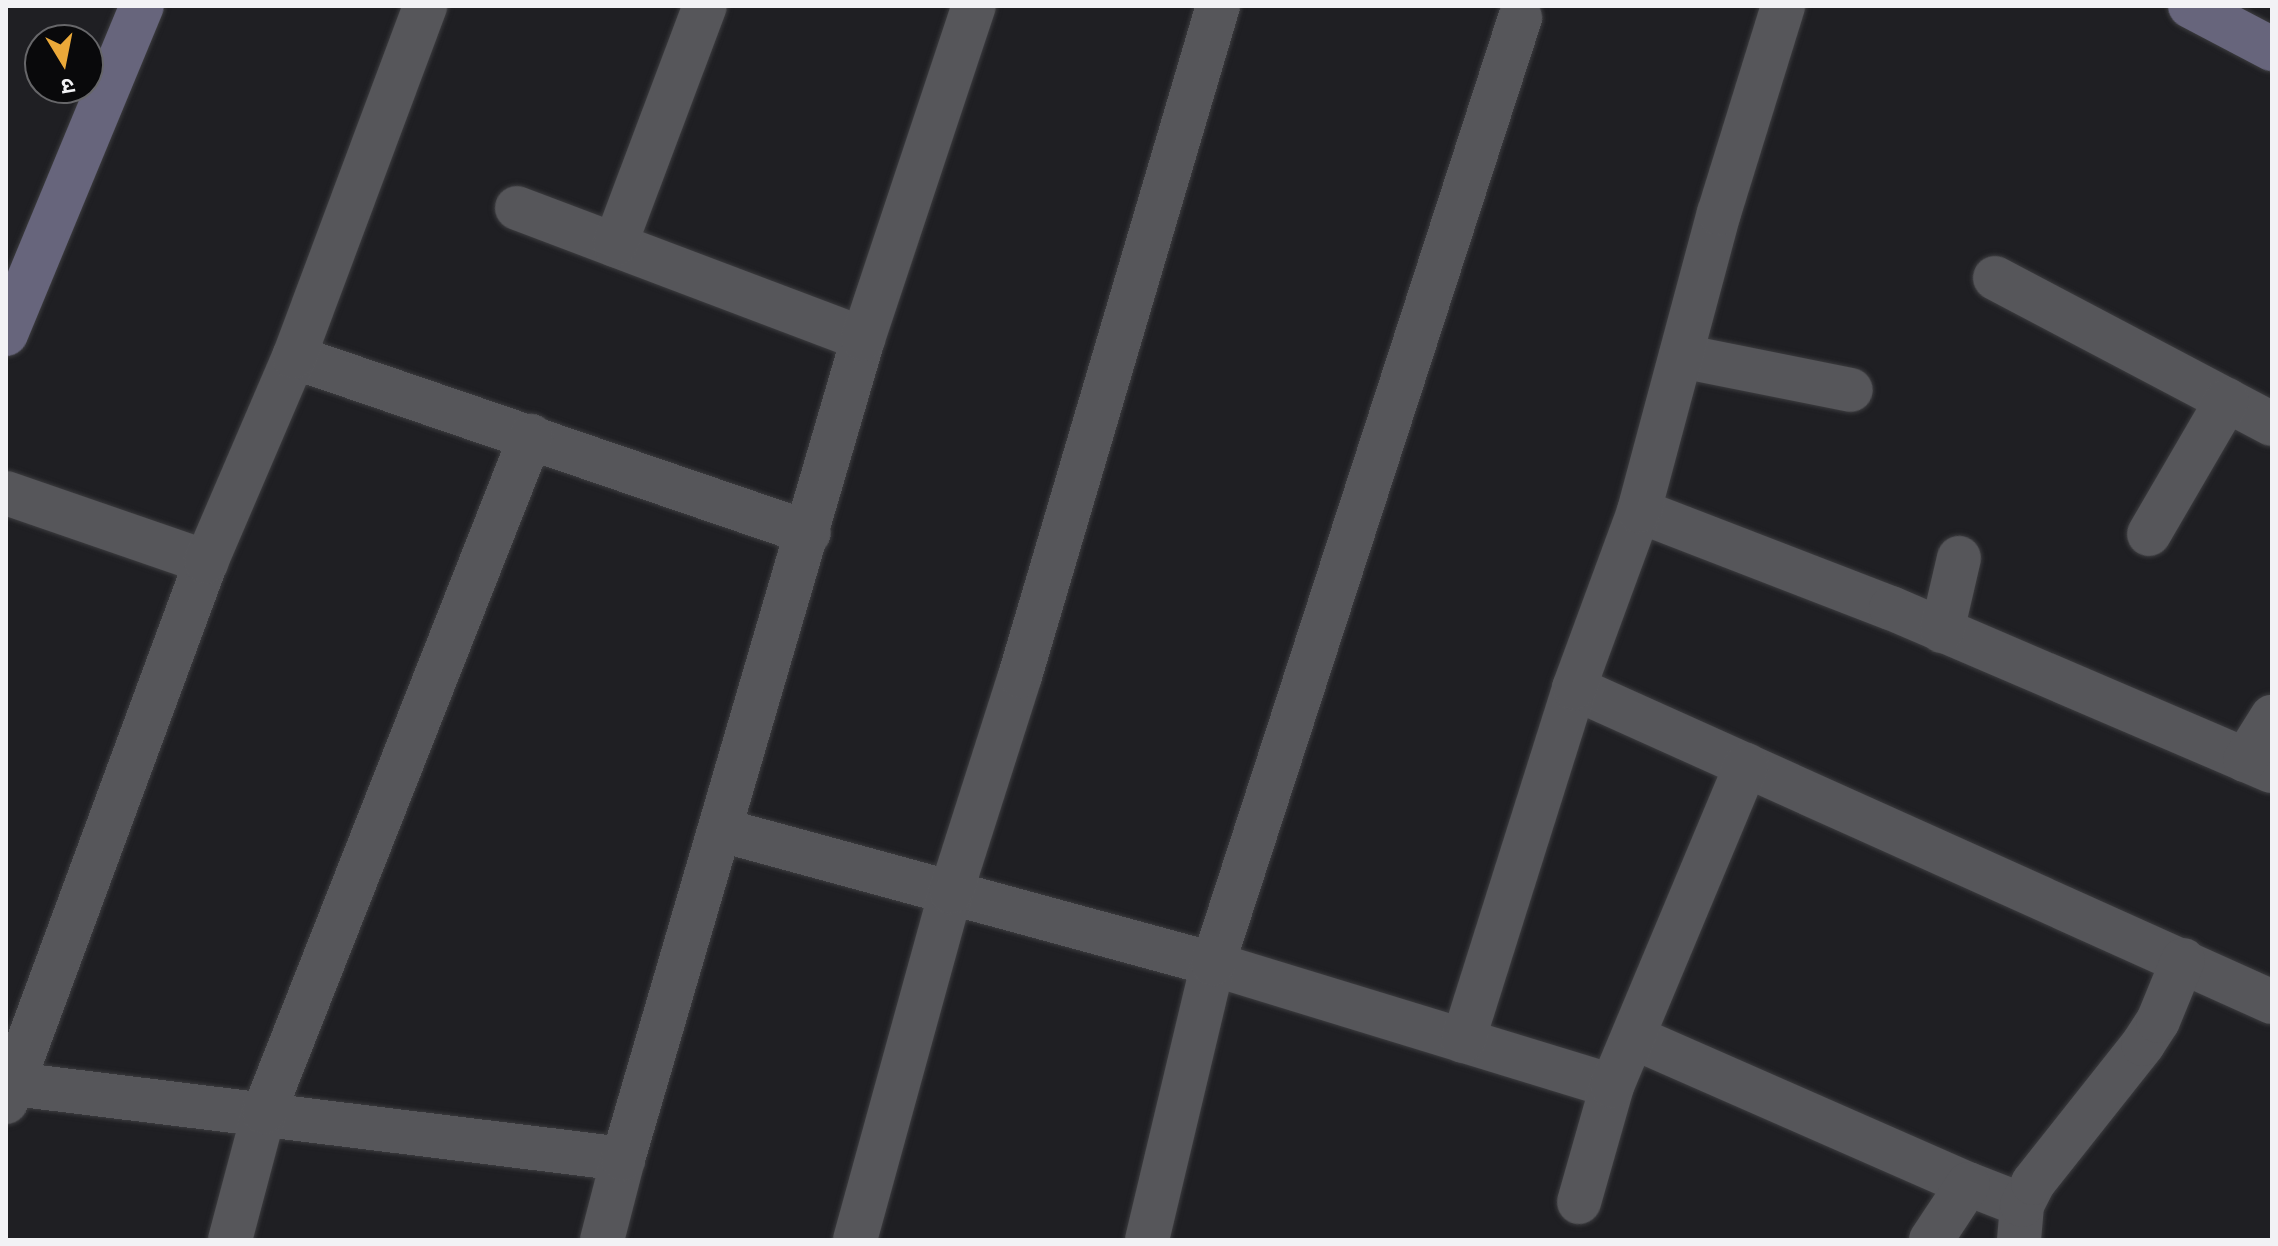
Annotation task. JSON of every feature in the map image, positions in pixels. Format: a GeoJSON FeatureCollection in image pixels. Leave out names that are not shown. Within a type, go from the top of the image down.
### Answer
{"type":"FeatureCollection","features":[{"type":"Feature","properties":{"kind":"street"},"geometry":{"type":"LineString","coordinates":[[6,334],[142,6]]}},
{"type":"Feature","properties":{"kind":"street"},"geometry":{"type":"LineString","coordinates":[[425,6],[294,357],[206,562],[9,1089],[264,1112],[623,1159]]}},
{"type":"Feature","properties":{"kind":"street"},"geometry":{"type":"LineString","coordinates":[[615,245],[705,6]]}},
{"type":"Feature","properties":{"kind":"street"},"geometry":{"type":"LineString","coordinates":[[602,1240],[863,339],[974,6]]}},
{"type":"Feature","properties":{"kind":"street"},"geometry":{"type":"LineString","coordinates":[[855,1240],[951,892],[1020,676],[1218,6]]}},
{"type":"Feature","properties":{"kind":"street"},"geometry":{"type":"LineString","coordinates":[[1463,1041],[1574,688],[1639,511],[1719,213],[1783,6]]}},
{"type":"Feature","properties":{"kind":"street"},"geometry":{"type":"LineString","coordinates":[[2190,6],[2272,49]]}},
{"type":"Feature","properties":{"kind":"street"},"geometry":{"type":"LineString","coordinates":[[1147,1240],[1213,964],[1514,10]]}},
{"type":"Feature","properties":{"kind":"street"},"geometry":{"type":"LineString","coordinates":[[517,208],[863,339]]}},
{"type":"Feature","properties":{"kind":"street"},"geometry":{"type":"LineString","coordinates":[[1995,278],[2272,424]]}},
{"type":"Feature","properties":{"kind":"street"},"geometry":{"type":"LineString","coordinates":[[1681,356],[1851,390]]}},
{"type":"Feature","properties":{"kind":"street"},"geometry":{"type":"LineString","coordinates":[[294,357],[809,533]]}},
{"type":"Feature","properties":{"kind":"street"},"geometry":{"type":"LineString","coordinates":[[2149,534],[2227,400]]}},
{"type":"Feature","properties":{"kind":"street"},"geometry":{"type":"LineString","coordinates":[[230,1240],[264,1112],[531,436]]}},
{"type":"Feature","properties":{"kind":"street"},"geometry":{"type":"LineString","coordinates":[[6,493],[206,562]]}},
{"type":"Feature","properties":{"kind":"street"},"geometry":{"type":"LineString","coordinates":[[1639,511],[1942,631],[2259,765],[2272,717]]}},
{"type":"Feature","properties":{"kind":"street"},"geometry":{"type":"LineString","coordinates":[[1942,631],[1959,558]]}},
{"type":"Feature","properties":{"kind":"street"},"geometry":{"type":"LineString","coordinates":[[1574,688],[2272,1002]]}},
{"type":"Feature","properties":{"kind":"street"},"geometry":{"type":"LineString","coordinates":[[1579,1202],[1612,1086],[1635,1038],[1746,765]]}},
{"type":"Feature","properties":{"kind":"street"},"geometry":{"type":"LineString","coordinates":[[721,830],[1213,964],[1612,1086]]}},
{"type":"Feature","properties":{"kind":"street"},"geometry":{"type":"LineString","coordinates":[[1635,1038],[1968,1184],[2021,1222],[2033,1183],[2158,1021],[2183,960]]}},
{"type":"Feature","properties":{"kind":"street"},"geometry":{"type":"LineString","coordinates":[[1931,1240],[1968,1184]]}}]}
